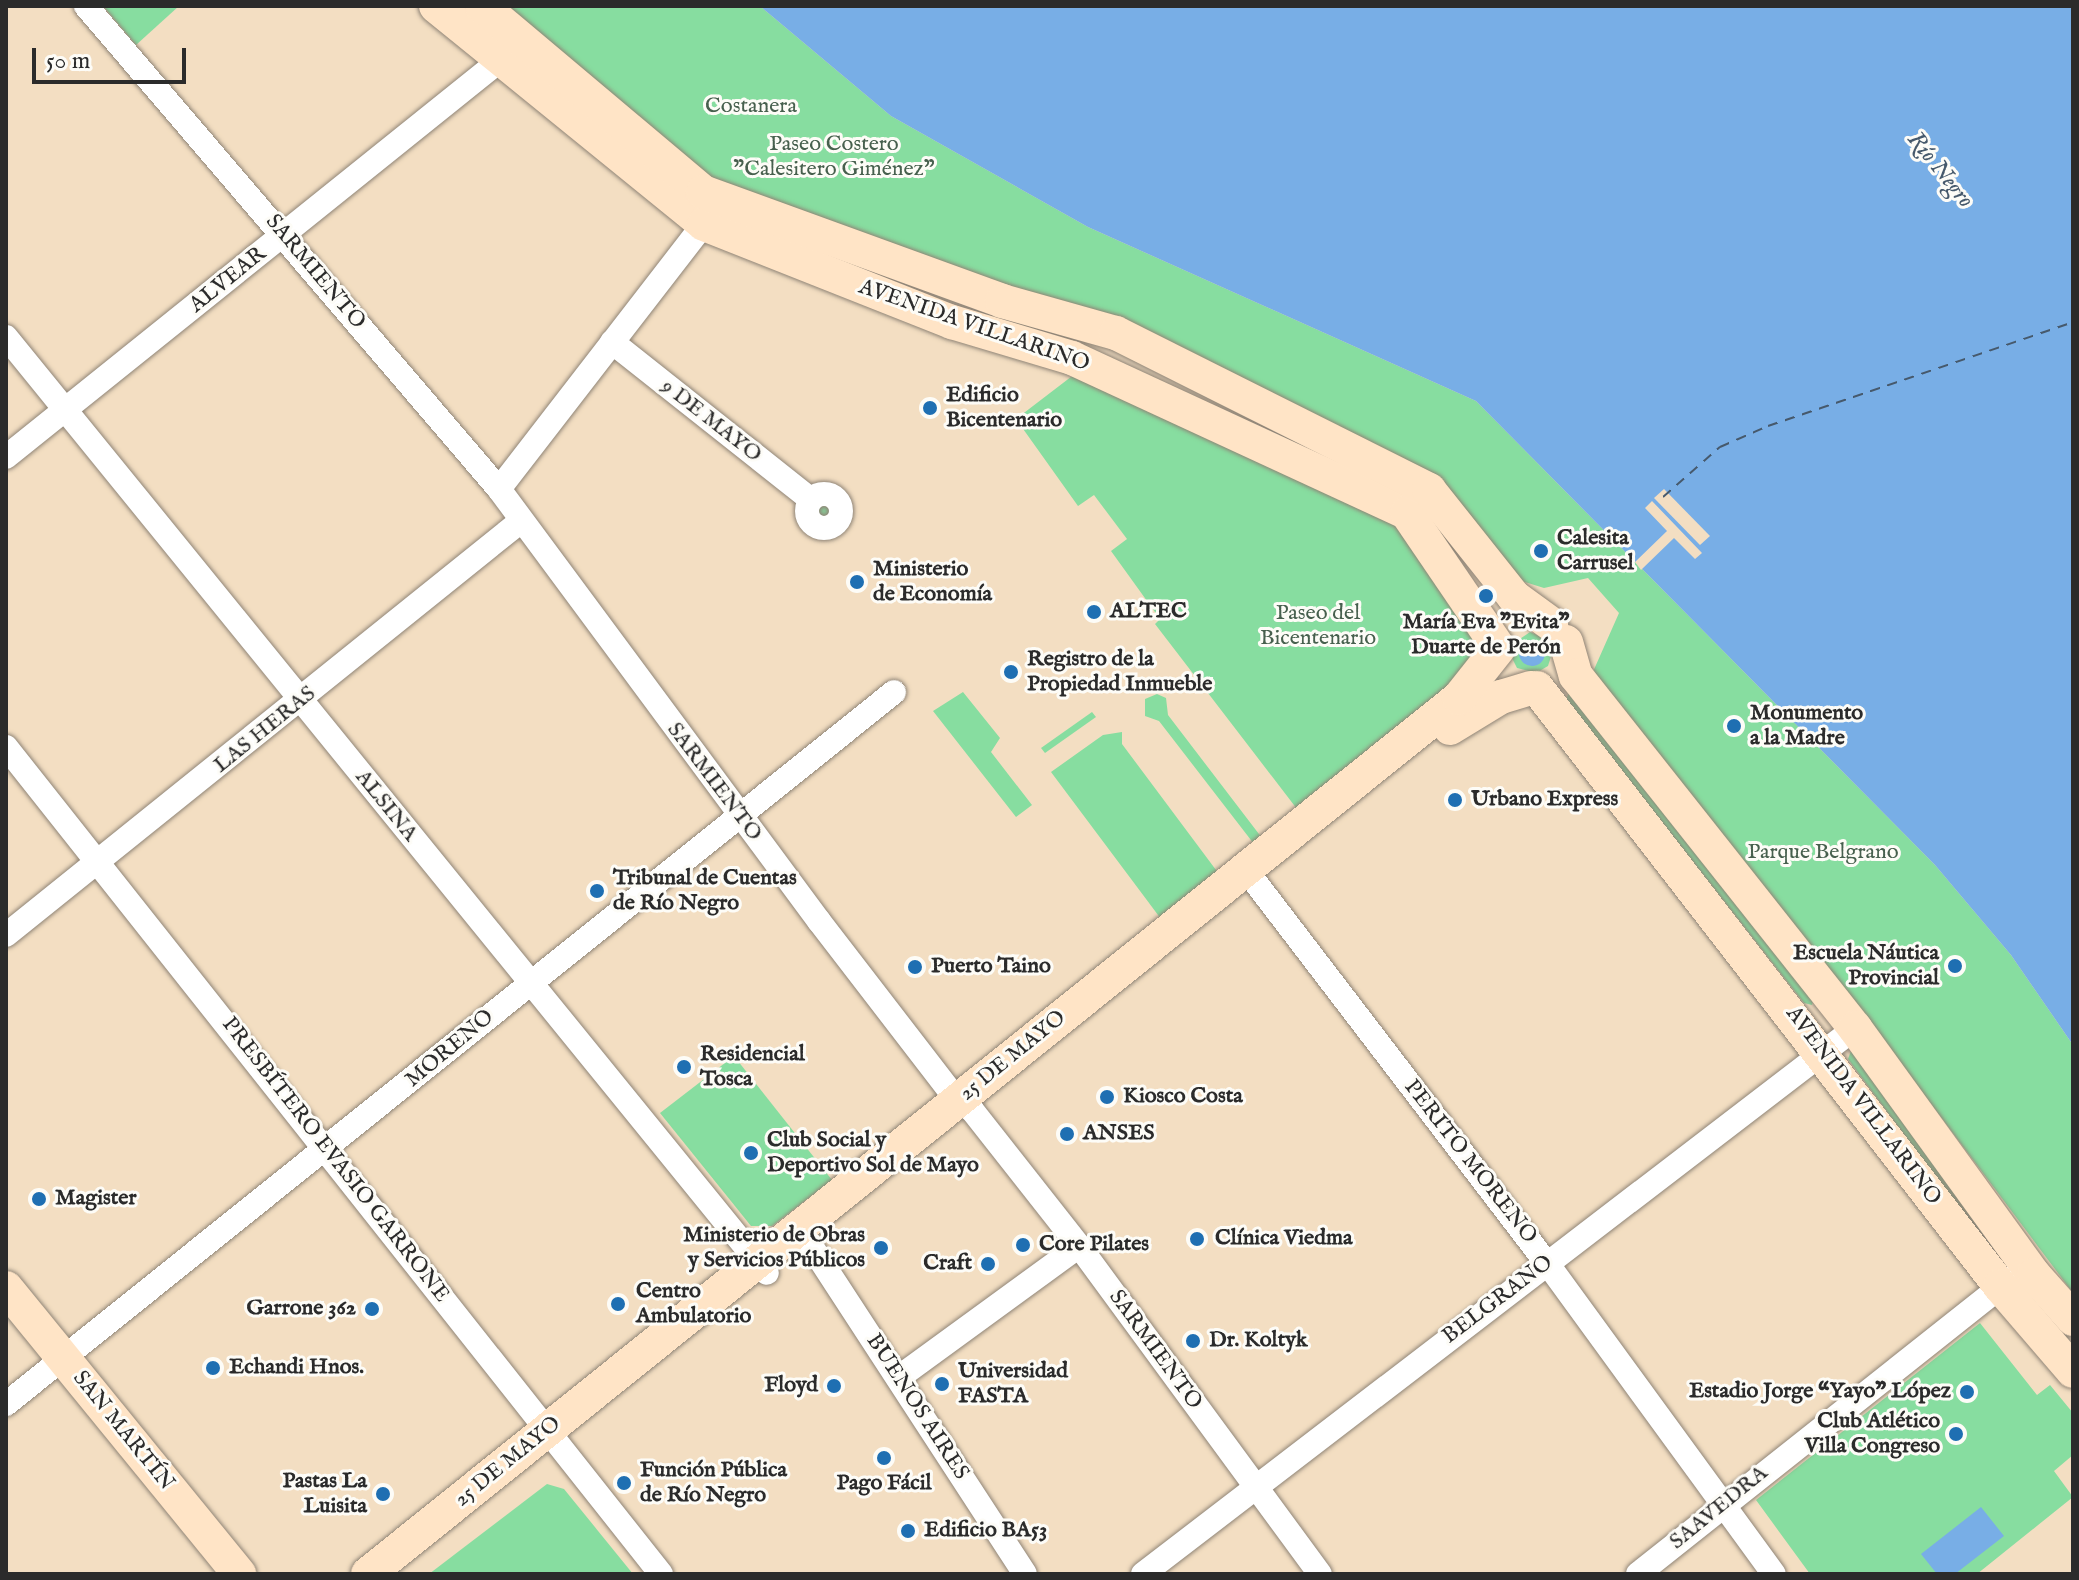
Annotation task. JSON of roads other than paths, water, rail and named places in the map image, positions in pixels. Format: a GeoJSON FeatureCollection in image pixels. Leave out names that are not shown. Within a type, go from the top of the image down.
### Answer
{"type":"FeatureCollection","features":[{"type":"Feature","properties":{"kind":"main road","name":"AVENIDA VILLARINO"},"geometry":{"type":"LineString","coordinates":[[436,6],[513,51],[713,212],[952,322],[1072,358],[1407,513],[1498,648]]}},
{"type":"Feature","properties":{"kind":"main road","name":"AVENIDA VILLARINO"},"geometry":{"type":"LineString","coordinates":[[482,6],[513,51]]}},
{"type":"Feature","properties":{"kind":"main road","name":"AVENIDA VILLARINO"},"geometry":{"type":"LineString","coordinates":[[713,212],[1116,333],[1429,490],[1514,597],[1558,633],[1576,676],[1855,1028],[2029,1267],[2073,1319]]}},
{"type":"Feature","properties":{"kind":"main road","name":"25 DE MAYO"},"geometry":{"type":"LineString","coordinates":[[368,1574],[552,1437],[1251,878],[1461,719],[1534,688],[1561,672],[1558,633],[1520,620],[1503,633],[1498,648],[1459,698],[1251,878]]}},
{"type":"Feature","properties":{"kind":"main road"},"geometry":{"type":"LineString","coordinates":[[1498,648],[1497,660],[1507,678],[1534,688]]}},
{"type":"Feature","properties":{"kind":"main road","name":"AVENIDA VILLARINO"},"geometry":{"type":"LineString","coordinates":[[1534,688],[1823,1052],[2000,1286],[2073,1371]]}},
{"type":"Feature","properties":{"kind":"main road","name":"25 DE MAYO"},"geometry":{"type":"LineString","coordinates":[[762,1268],[808,1241],[965,1105]]}},
{"type":"Feature","properties":{"kind":"main road","name":"SAN MARTÍN"},"geometry":{"type":"LineString","coordinates":[[6,1288],[239,1574]]}},
{"type":"Feature","properties":{"kind":"main road","name":"25 DE MAYO"},"geometry":{"type":"LineString","coordinates":[[396,1574],[552,1437]]}},
{"type":"Feature","properties":{"kind":"street","name":"SARMIENTO"},"geometry":{"type":"LineString","coordinates":[[86,6],[499,489],[739,816],[1079,1246],[1320,1574]]}},
{"type":"Feature","properties":{"kind":"street","name":"ALVEAR"},"geometry":{"type":"LineString","coordinates":[[6,457],[513,51]]}},
{"type":"Feature","properties":{"kind":"street"},"geometry":{"type":"LineString","coordinates":[[499,489],[713,212]]}},
{"type":"Feature","properties":{"kind":"street","name":"ALSINA"},"geometry":{"type":"LineString","coordinates":[[6,337],[762,1268]]}},
{"type":"Feature","properties":{"kind":"street","name":"9 DE MAYO"},"geometry":{"type":"LineString","coordinates":[[612,342],[810,499]]}},
{"type":"Feature","properties":{"kind":"street","name":"LAS HERAS"},"geometry":{"type":"LineString","coordinates":[[6,935],[301,702],[521,521]]}},
{"type":"Feature","properties":{"kind":"street","name":"MORENO"},"geometry":{"type":"LineString","coordinates":[[6,1404],[328,1151],[529,983],[894,692]]}},
{"type":"Feature","properties":{"kind":"street","name":"PRESBÍTERO EVASIO GARRONE"},"geometry":{"type":"LineString","coordinates":[[6,747],[661,1574]]}},
{"type":"Feature","properties":{"kind":"street","name":"PERITO MORENO"},"geometry":{"type":"LineString","coordinates":[[1251,878],[1547,1263],[1774,1574]]}},
{"type":"Feature","properties":{"kind":"street","name":"BELGRANO"},"geometry":{"type":"LineString","coordinates":[[1143,1574],[1254,1485],[1855,1028]]}},
{"type":"Feature","properties":{"kind":"street","name":"BUENOS AIRES"},"geometry":{"type":"LineString","coordinates":[[808,1241],[1025,1574]]}},
{"type":"Feature","properties":{"kind":"street"},"geometry":{"type":"LineString","coordinates":[[898,1378],[1079,1246]]}},
{"type":"Feature","properties":{"kind":"street","name":"SAAVEDRA"},"geometry":{"type":"LineString","coordinates":[[1638,1574],[1722,1504],[2000,1286],[2029,1267]]}},
{"type":"Feature","properties":{"kind":"water","name":"Río Negro"},"geometry":{"type":"Polygon","coordinates":[[[760,6],[2073,6],[2073,1045],[2011,955],[1935,865],[1476,401],[1088,227],[891,116],[760,6]]]}},
{"type":"Feature","properties":{"kind":"water"},"geometry":{"type":"Polygon","coordinates":[[[1532,640],[1541,644],[1545,653],[1541,662],[1532,666],[1523,662],[1519,653],[1523,644],[1532,640]]]}},
{"type":"Feature","properties":{"kind":"water"},"geometry":{"type":"Polygon","coordinates":[[[1981,1507],[2004,1536],[1955,1574],[1937,1574],[1921,1554],[1981,1507]]]}},
{"type":"Feature","properties":{"kind":"place","name":"Edificio Bicentenario"},"geometry":{"type":"Point","coordinates":[930,408]}},
{"type":"Feature","properties":{"kind":"place","name":"Calesita Carrusel"},"geometry":{"type":"Point","coordinates":[1541,551]}},
{"type":"Feature","properties":{"kind":"place","name":"Ministerio de Economía"},"geometry":{"type":"Point","coordinates":[857,582]}},
{"type":"Feature","properties":{"kind":"place","name":"María Eva \"Evita\" Duarte de Perón"},"geometry":{"type":"Point","coordinates":[1486,596]}},
{"type":"Feature","properties":{"kind":"place","name":"ALTEC"},"geometry":{"type":"Point","coordinates":[1094,612]}},
{"type":"Feature","properties":{"kind":"place","name":"Registro de la Propiedad Inmueble"},"geometry":{"type":"Point","coordinates":[1011,672]}},
{"type":"Feature","properties":{"kind":"place","name":"Monumento a la Madre"},"geometry":{"type":"Point","coordinates":[1734,726]}},
{"type":"Feature","properties":{"kind":"place","name":"Urbano Express"},"geometry":{"type":"Point","coordinates":[1455,800]}},
{"type":"Feature","properties":{"kind":"place","name":"Tribunal de Cuentas de Río Negro"},"geometry":{"type":"Point","coordinates":[597,891]}},
{"type":"Feature","properties":{"kind":"place","name":"Escuela Náutica Provincial"},"geometry":{"type":"Point","coordinates":[1955,966]}},
{"type":"Feature","properties":{"kind":"place","name":"Puerto Taino"},"geometry":{"type":"Point","coordinates":[915,967]}},
{"type":"Feature","properties":{"kind":"place","name":"Residencial Tosca"},"geometry":{"type":"Point","coordinates":[684,1067]}},
{"type":"Feature","properties":{"kind":"place","name":"Kiosco Costa"},"geometry":{"type":"Point","coordinates":[1107,1097]}},
{"type":"Feature","properties":{"kind":"place","name":"ANSES"},"geometry":{"type":"Point","coordinates":[1067,1134]}},
{"type":"Feature","properties":{"kind":"place","name":"Club Social y Deportivo Sol de Mayo"},"geometry":{"type":"Point","coordinates":[751,1153]}},
{"type":"Feature","properties":{"kind":"place","name":"Magister"},"geometry":{"type":"Point","coordinates":[39,1199]}},
{"type":"Feature","properties":{"kind":"place","name":"Clínica Viedma"},"geometry":{"type":"Point","coordinates":[1197,1239]}},
{"type":"Feature","properties":{"kind":"place","name":"Core Pilates"},"geometry":{"type":"Point","coordinates":[1023,1245]}},
{"type":"Feature","properties":{"kind":"place","name":"Ministerio de Obras y Servicios Públicos"},"geometry":{"type":"Point","coordinates":[881,1248]}},
{"type":"Feature","properties":{"kind":"place","name":"Craft"},"geometry":{"type":"Point","coordinates":[988,1264]}},
{"type":"Feature","properties":{"kind":"place","name":"Centro Ambulatorio"},"geometry":{"type":"Point","coordinates":[618,1304]}},
{"type":"Feature","properties":{"kind":"place","name":"Garrone 362"},"geometry":{"type":"Point","coordinates":[372,1309]}},
{"type":"Feature","properties":{"kind":"place","name":"Dr. Koltyk"},"geometry":{"type":"Point","coordinates":[1193,1341]}},
{"type":"Feature","properties":{"kind":"place","name":"Echandi Hnos."},"geometry":{"type":"Point","coordinates":[213,1368]}},
{"type":"Feature","properties":{"kind":"place","name":"Universidad FASTA"},"geometry":{"type":"Point","coordinates":[942,1384]}},
{"type":"Feature","properties":{"kind":"place","name":"Floyd"},"geometry":{"type":"Point","coordinates":[834,1386]}},
{"type":"Feature","properties":{"kind":"place","name":"Estadio Jorge “Yayo” López"},"geometry":{"type":"Point","coordinates":[1967,1392]}},
{"type":"Feature","properties":{"kind":"place","name":"Club Atlético Villa Congreso"},"geometry":{"type":"Point","coordinates":[1956,1434]}},
{"type":"Feature","properties":{"kind":"place","name":"Pago Fácil"},"geometry":{"type":"Point","coordinates":[884,1458]}},
{"type":"Feature","properties":{"kind":"place","name":"Función Pública de Río Negro"},"geometry":{"type":"Point","coordinates":[624,1483]}},
{"type":"Feature","properties":{"kind":"place","name":"Pastas La Luisita"},"geometry":{"type":"Point","coordinates":[383,1494]}},
{"type":"Feature","properties":{"kind":"place","name":"Edificio BA53"},"geometry":{"type":"Point","coordinates":[908,1531]}},
{"type":"Feature","properties":{"kind":"park label","name":"Costanera"},"geometry":{"type":"Point","coordinates":[751,107]}},
{"type":"Feature","properties":{"kind":"park label","name":"Paseo Costero \"Calesitero Giménez\""},"geometry":{"type":"Point","coordinates":[834,156]}},
{"type":"Feature","properties":{"kind":"park label","name":"Paseo del Bicentenario"},"geometry":{"type":"Point","coordinates":[1318,626]}},
{"type":"Feature","properties":{"kind":"park label","name":"Parque Belgrano"},"geometry":{"type":"Point","coordinates":[1823,853]}}]}
